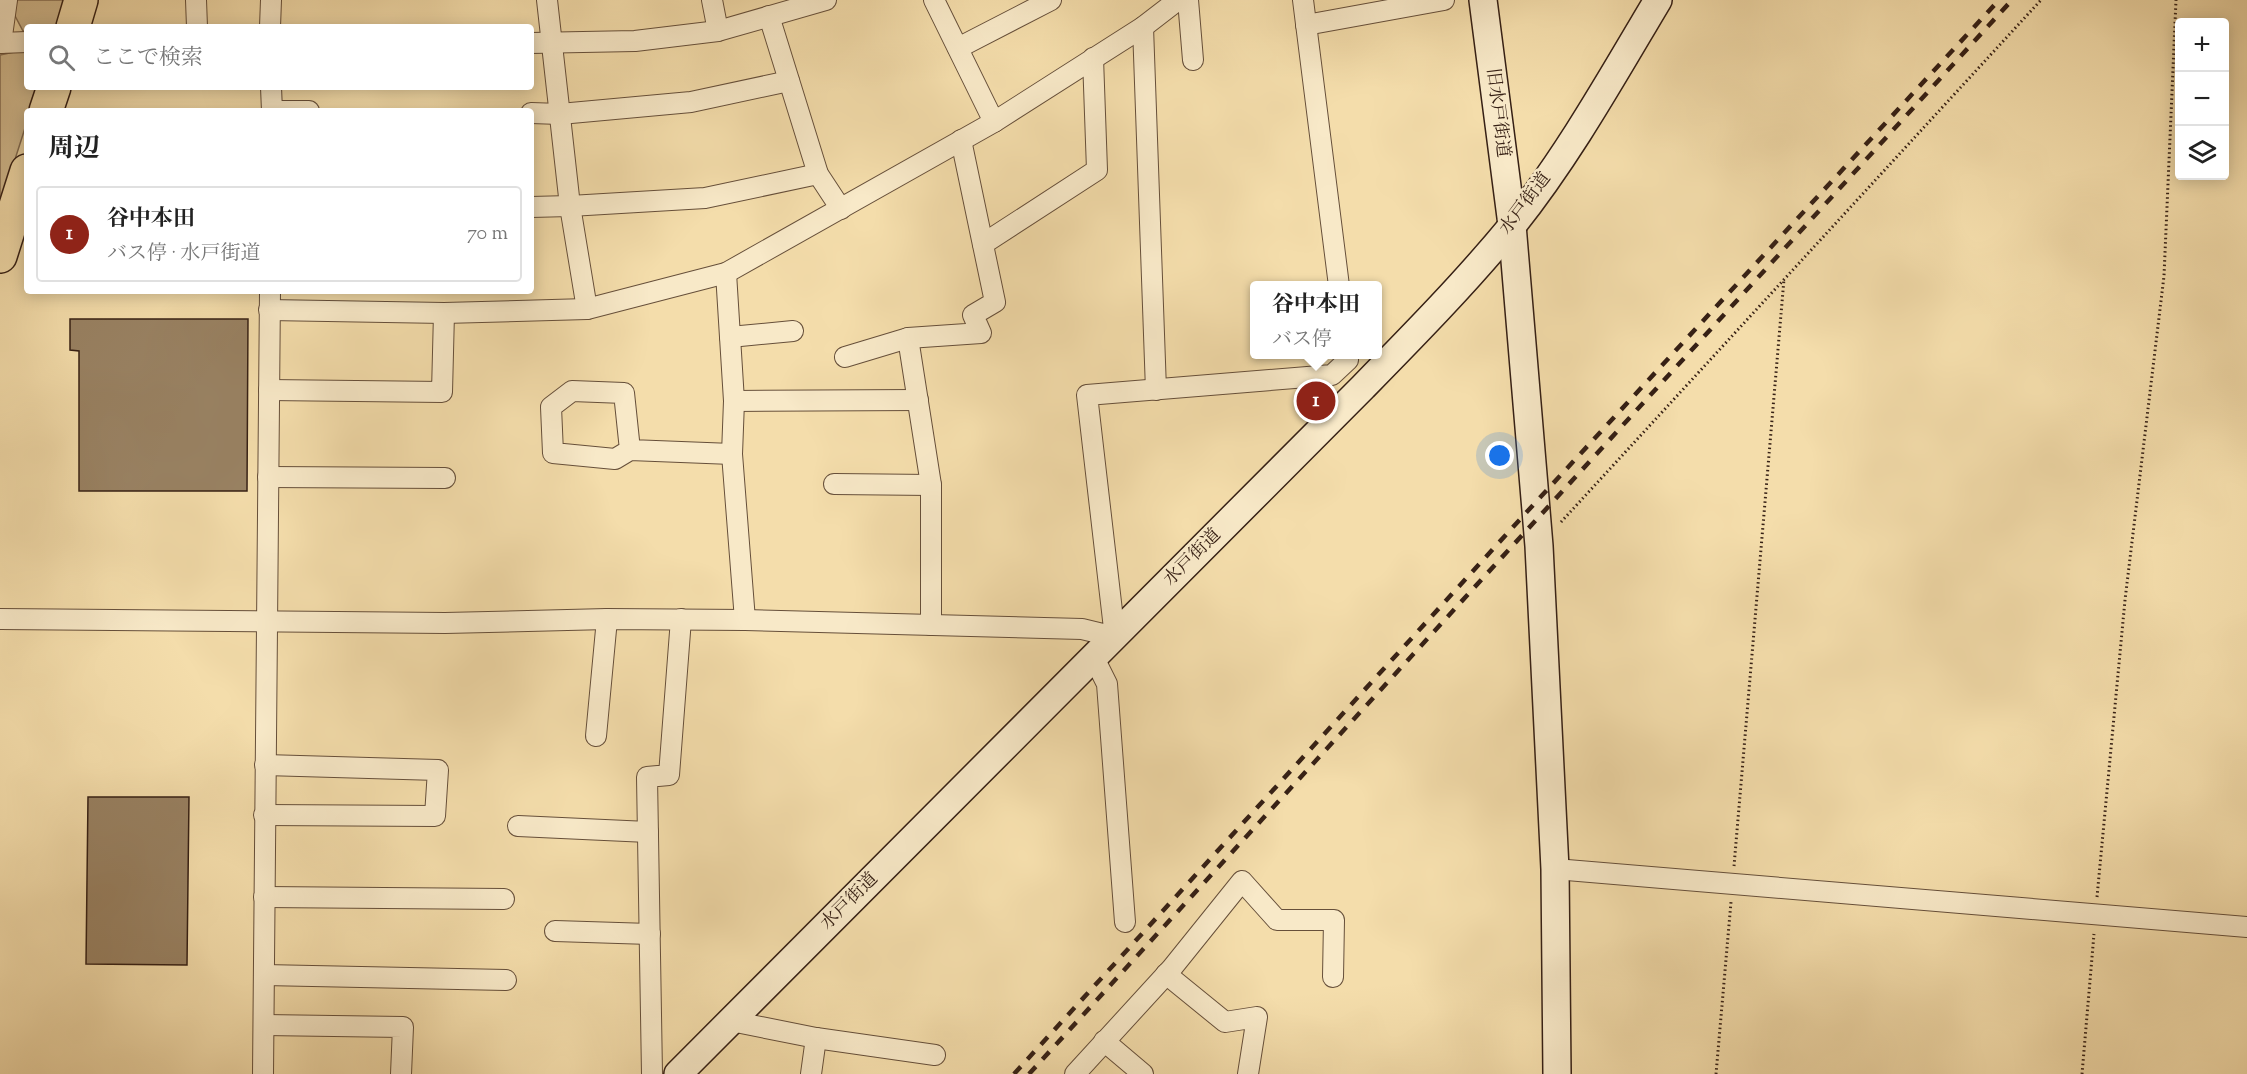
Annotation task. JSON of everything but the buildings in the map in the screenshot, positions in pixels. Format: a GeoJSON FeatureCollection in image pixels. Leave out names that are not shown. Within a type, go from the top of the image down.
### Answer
{"type":"FeatureCollection","features":[{"type":"Feature","properties":{"kind":"highway"},"geometry":{"type":"LineString","coordinates":[[74,24],[81,0]]}},
{"type":"Feature","properties":{"kind":"highway"},"geometry":{"type":"LineString","coordinates":[[47,108],[53,90]]}},
{"type":"Feature","properties":{"kind":"highway"},"geometry":{"type":"LineString","coordinates":[[0,256],[24,180]]}},
{"type":"Feature","properties":{"kind":"main road","name":"旧水戸街道"},"geometry":{"type":"LineString","coordinates":[[1483,0],[1512,225],[1539,546],[1555,869],[1557,1074]]}},
{"type":"Feature","properties":{"kind":"main road","name":"水戸街道"},"geometry":{"type":"LineString","coordinates":[[678,1074],[1363,387],[1468,277],[1512,225],[1565,152],[1658,0]]}},
{"type":"Feature","properties":{"kind":"street"},"geometry":{"type":"LineString","coordinates":[[7,0],[0,43],[24,42]]}},
{"type":"Feature","properties":{"kind":"street"},"geometry":{"type":"LineString","coordinates":[[196,0],[197,24]]}},
{"type":"Feature","properties":{"kind":"street"},"geometry":{"type":"LineString","coordinates":[[270,24],[271,0]]}},
{"type":"Feature","properties":{"kind":"street"},"geometry":{"type":"LineString","coordinates":[[547,0],[570,206],[587,309]]}},
{"type":"Feature","properties":{"kind":"street"},"geometry":{"type":"LineString","coordinates":[[712,0],[718,31]]}},
{"type":"Feature","properties":{"kind":"street"},"geometry":{"type":"LineString","coordinates":[[534,43],[635,41],[718,31],[826,0]]}},
{"type":"Feature","properties":{"kind":"street"},"geometry":{"type":"LineString","coordinates":[[934,0],[994,122]]}},
{"type":"Feature","properties":{"kind":"street"},"geometry":{"type":"LineString","coordinates":[[958,48],[1051,0]]}},
{"type":"Feature","properties":{"kind":"street"},"geometry":{"type":"LineString","coordinates":[[263,1074],[269,301],[444,313],[587,309],[726,273],[994,122],[1143,27],[1178,0]]}},
{"type":"Feature","properties":{"kind":"street"},"geometry":{"type":"LineString","coordinates":[[1188,0],[1193,60]]}},
{"type":"Feature","properties":{"kind":"street"},"geometry":{"type":"LineString","coordinates":[[1303,0],[1338,281]]}},
{"type":"Feature","properties":{"kind":"street"},"geometry":{"type":"LineString","coordinates":[[1306,25],[1444,0]]}},
{"type":"Feature","properties":{"kind":"street"},"geometry":{"type":"LineString","coordinates":[[769,16],[818,174],[842,209]]}},
{"type":"Feature","properties":{"kind":"street"},"geometry":{"type":"LineString","coordinates":[[1143,27],[1156,390]]}},
{"type":"Feature","properties":{"kind":"street"},"geometry":{"type":"LineString","coordinates":[[983,244],[1097,170],[1093,58]]}},
{"type":"Feature","properties":{"kind":"street"},"geometry":{"type":"LineString","coordinates":[[534,113],[560,114],[692,102],[789,81]]}},
{"type":"Feature","properties":{"kind":"street"},"geometry":{"type":"LineString","coordinates":[[271,90],[272,108]]}},
{"type":"Feature","properties":{"kind":"street"},"geometry":{"type":"LineString","coordinates":[[845,357],[908,338],[981,333],[973,315],[995,302],[961,140]]}},
{"type":"Feature","properties":{"kind":"street"},"geometry":{"type":"LineString","coordinates":[[534,207],[705,198],[818,174]]}},
{"type":"Feature","properties":{"kind":"street"},"geometry":{"type":"LineString","coordinates":[[726,273],[734,401],[732,454],[745,620]]}},
{"type":"Feature","properties":{"kind":"street"},"geometry":{"type":"LineString","coordinates":[[269,390],[442,392],[444,313]]}},
{"type":"Feature","properties":{"kind":"street"},"geometry":{"type":"LineString","coordinates":[[730,337],[793,331]]}},
{"type":"Feature","properties":{"kind":"street"},"geometry":{"type":"LineString","coordinates":[[908,338],[931,485],[931,625]]}},
{"type":"Feature","properties":{"kind":"street"},"geometry":{"type":"LineString","coordinates":[[0,619],[445,623],[607,619],[745,620],[1082,629],[1115,637],[1087,395],[1332,375],[1344,361],[1363,387]]}},
{"type":"Feature","properties":{"kind":"street"},"geometry":{"type":"LineString","coordinates":[[630,450],[624,393],[572,391],[551,407],[553,453],[615,459],[630,450],[732,454]]}},
{"type":"Feature","properties":{"kind":"street"},"geometry":{"type":"LineString","coordinates":[[734,401],[918,400]]}},
{"type":"Feature","properties":{"kind":"street"},"geometry":{"type":"LineString","coordinates":[[268,477],[446,478]]}},
{"type":"Feature","properties":{"kind":"street"},"geometry":{"type":"LineString","coordinates":[[834,484],[931,485]]}},
{"type":"Feature","properties":{"kind":"street"},"geometry":{"type":"LineString","coordinates":[[596,736],[607,619]]}},
{"type":"Feature","properties":{"kind":"street"},"geometry":{"type":"LineString","coordinates":[[652,1074],[647,777],[669,775],[681,620]]}},
{"type":"Feature","properties":{"kind":"street"},"geometry":{"type":"LineString","coordinates":[[1094,658],[1107,684],[1125,922]]}},
{"type":"Feature","properties":{"kind":"street"},"geometry":{"type":"LineString","coordinates":[[264,815],[435,816],[438,770],[265,765]]}},
{"type":"Feature","properties":{"kind":"street"},"geometry":{"type":"LineString","coordinates":[[518,826],[648,832]]}},
{"type":"Feature","properties":{"kind":"street"},"geometry":{"type":"LineString","coordinates":[[1555,869],[2247,927]]}},
{"type":"Feature","properties":{"kind":"street"},"geometry":{"type":"LineString","coordinates":[[1075,1074],[1166,974],[1242,881],[1277,920],[1334,920],[1333,977]]}},
{"type":"Feature","properties":{"kind":"street"},"geometry":{"type":"LineString","coordinates":[[264,897],[504,899]]}},
{"type":"Feature","properties":{"kind":"street"},"geometry":{"type":"LineString","coordinates":[[555,931],[650,934]]}},
{"type":"Feature","properties":{"kind":"street"},"geometry":{"type":"LineString","coordinates":[[1166,974],[1225,1022],[1257,1017],[1248,1074]]}},
{"type":"Feature","properties":{"kind":"street"},"geometry":{"type":"LineString","coordinates":[[264,975],[506,980]]}},
{"type":"Feature","properties":{"kind":"street"},"geometry":{"type":"LineString","coordinates":[[730,1021],[816,1038],[935,1055]]}},
{"type":"Feature","properties":{"kind":"street"},"geometry":{"type":"LineString","coordinates":[[264,1025],[404,1027],[401,1074]]}},
{"type":"Feature","properties":{"kind":"street"},"geometry":{"type":"LineString","coordinates":[[811,1074],[816,1038]]}},
{"type":"Feature","properties":{"kind":"street"},"geometry":{"type":"LineString","coordinates":[[1104,1041],[1143,1074]]}},
{"type":"Feature","properties":{"kind":"path"},"geometry":{"type":"LineString","coordinates":[[1539,546],[2041,0]]}},
{"type":"Feature","properties":{"kind":"path"},"geometry":{"type":"LineString","coordinates":[[2082,1074],[2125,600],[2164,276],[2176,0]]}},
{"type":"Feature","properties":{"kind":"path"},"geometry":{"type":"LineString","coordinates":[[1716,1074],[1784,279]]}},
{"type":"Feature","properties":{"kind":"shaded area"},"geometry":{"type":"Polygon","coordinates":[[[17,0],[68,0],[60,24],[24,24],[23,31],[14,14],[17,0]]]}},
{"type":"Feature","properties":{"kind":"shaded area"},"geometry":{"type":"Polygon","coordinates":[[[24,51],[24,90],[37,90],[32,108],[24,108],[24,131],[0,206],[0,55],[24,51]]]}},
{"type":"Feature","properties":{"kind":"railway"},"geometry":{"type":"LineString","coordinates":[[1014,1074],[1535,503],[1999,0]]}},
{"type":"Feature","properties":{"kind":"railway"},"geometry":{"type":"LineString","coordinates":[[1029,1074],[2012,0]]}},
{"type":"Feature","properties":{"kind":"place","name":"谷中本田"},"geometry":{"type":"Point","coordinates":[1316,401]}}]}
